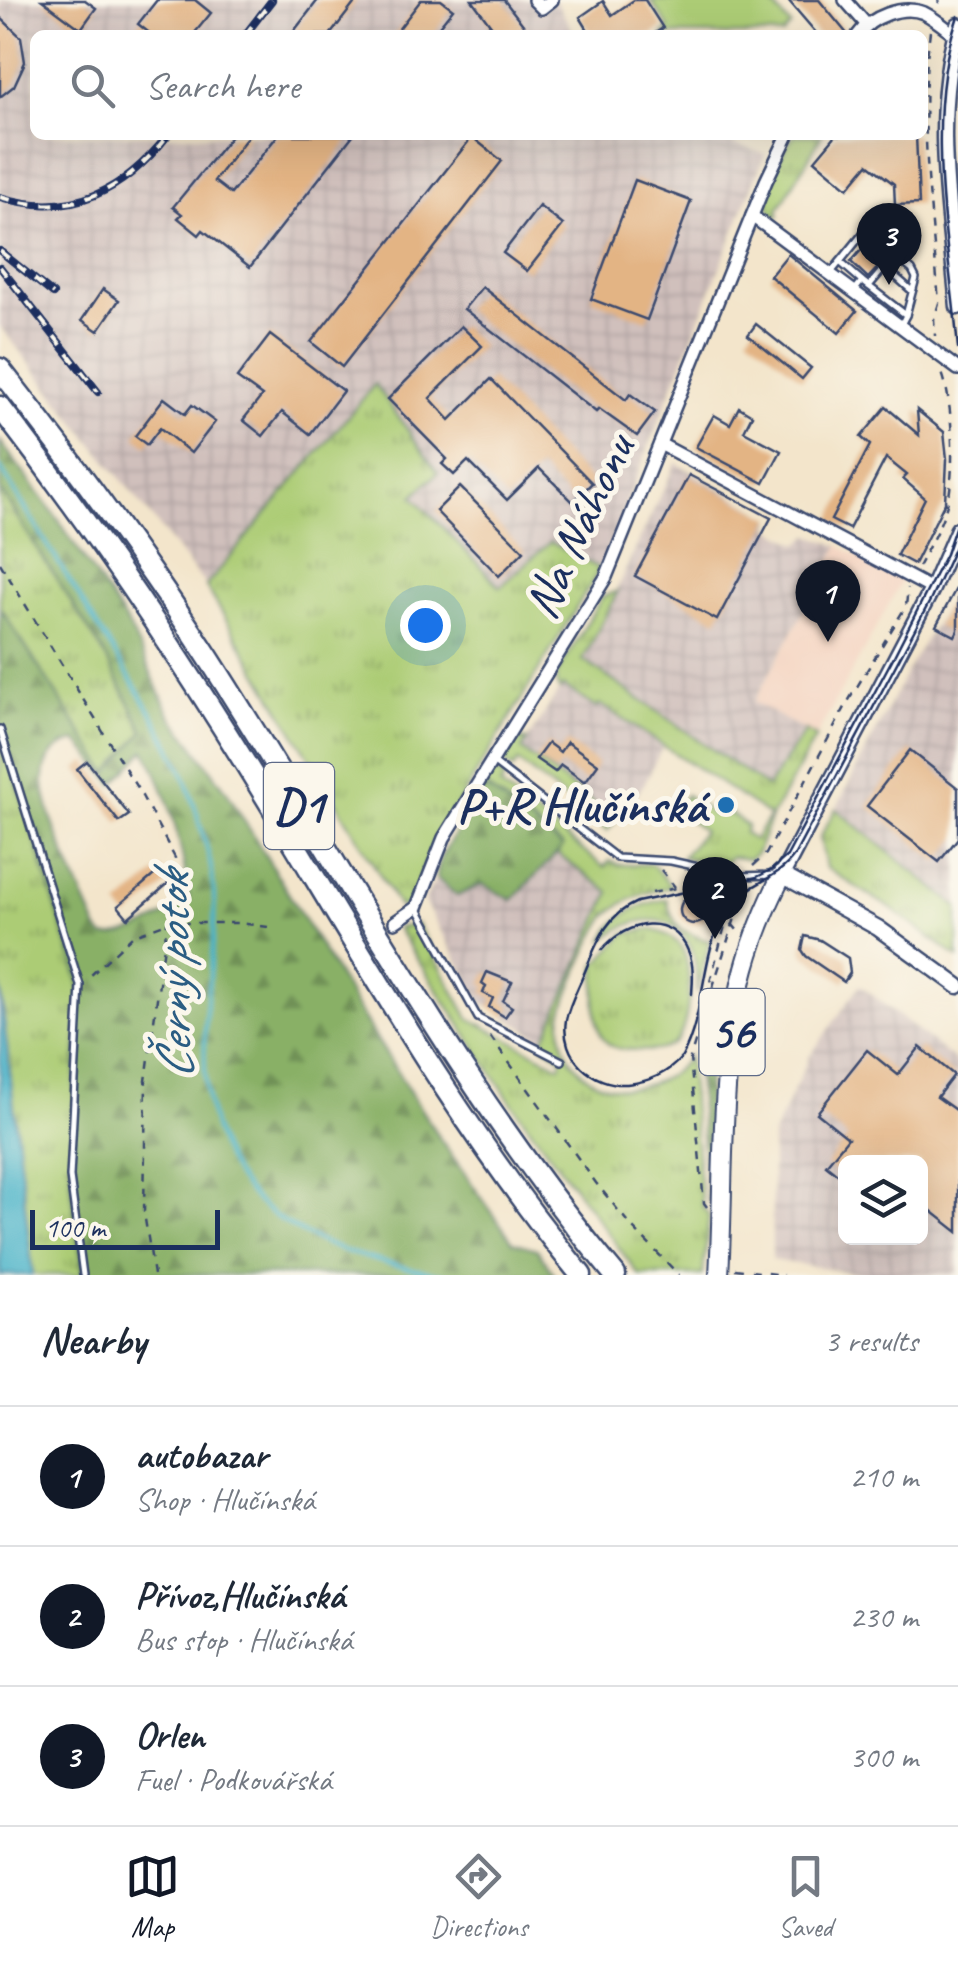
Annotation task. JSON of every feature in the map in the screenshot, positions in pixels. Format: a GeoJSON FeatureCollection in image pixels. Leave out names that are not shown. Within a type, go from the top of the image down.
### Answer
{"type":"FeatureCollection","features":[{"type":"Feature","properties":{"kind":"highway","name":"D1"},"geometry":{"type":"LineString","coordinates":[[0,369],[56,441],[207,656],[390,955],[488,1102],[615,1275]]}},
{"type":"Feature","properties":{"kind":"highway","name":"D1"},"geometry":{"type":"LineString","coordinates":[[0,408],[182,664],[447,1090],[581,1275]]}},
{"type":"Feature","properties":{"kind":"main road","name":"56"},"geometry":{"type":"LineString","coordinates":[[726,1272],[721,1239],[728,1081],[735,1018],[752,946],[782,875]]}},
{"type":"Feature","properties":{"kind":"street"},"geometry":{"type":"LineString","coordinates":[[534,0],[542,8],[552,0]]}},
{"type":"Feature","properties":{"kind":"street"},"geometry":{"type":"LineString","coordinates":[[845,0],[862,30],[896,11],[921,11],[957,32],[945,86],[944,130],[958,308]]}},
{"type":"Feature","properties":{"kind":"street","name":"Na Náhonu"},"geometry":{"type":"LineString","coordinates":[[417,907],[444,838],[596,596],[786,140]]}},
{"type":"Feature","properties":{"kind":"street"},"geometry":{"type":"LineString","coordinates":[[752,216],[958,369]]}},
{"type":"Feature","properties":{"kind":"street"},"geometry":{"type":"LineString","coordinates":[[660,444],[932,589]]}},
{"type":"Feature","properties":{"kind":"street"},"geometry":{"type":"LineString","coordinates":[[958,530],[932,589],[782,875],[878,928],[958,986]]}},
{"type":"Feature","properties":{"kind":"street"},"geometry":{"type":"LineString","coordinates":[[394,922],[417,907]]}},
{"type":"Feature","properties":{"kind":"lane"},"geometry":{"type":"LineString","coordinates":[[829,275],[865,230],[873,238]]}},
{"type":"Feature","properties":{"kind":"lane"},"geometry":{"type":"LineString","coordinates":[[889,251],[916,278],[899,327]]}},
{"type":"Feature","properties":{"kind":"lane"},"geometry":{"type":"LineString","coordinates":[[840,262],[906,315]]}},
{"type":"Feature","properties":{"kind":"lane"},"geometry":{"type":"LineString","coordinates":[[869,286],[884,268],[912,291]]}},
{"type":"Feature","properties":{"kind":"lane"},"geometry":{"type":"LineString","coordinates":[[852,292],[862,281]]}},
{"type":"Feature","properties":{"kind":"lane"},"geometry":{"type":"LineString","coordinates":[[0,729],[80,985],[70,1177],[83,1275]]}},
{"type":"Feature","properties":{"kind":"lane"},"geometry":{"type":"LineString","coordinates":[[492,762],[614,857],[757,877],[782,875]]}},
{"type":"Feature","properties":{"kind":"lane"},"geometry":{"type":"LineString","coordinates":[[417,907],[478,1018],[562,1061]]}},
{"type":"Feature","properties":{"kind":"path"},"geometry":{"type":"LineString","coordinates":[[928,44],[930,29]]}},
{"type":"Feature","properties":{"kind":"path"},"geometry":{"type":"LineString","coordinates":[[927,140],[939,302],[933,328],[936,339]]}},
{"type":"Feature","properties":{"kind":"path"},"geometry":{"type":"LineString","coordinates":[[917,569],[948,501],[951,467],[947,386],[940,371]]}},
{"type":"Feature","properties":{"kind":"path"},"geometry":{"type":"LineString","coordinates":[[0,563],[142,796],[175,858],[179,891],[167,923],[146,1081],[144,1213],[154,1275]]}},
{"type":"Feature","properties":{"kind":"path"},"geometry":{"type":"LineString","coordinates":[[751,867],[766,854],[849,700],[906,606],[909,582]]}},
{"type":"Feature","properties":{"kind":"path"},"geometry":{"type":"LineString","coordinates":[[656,860],[676,888]]}},
{"type":"Feature","properties":{"kind":"path"},"geometry":{"type":"LineString","coordinates":[[712,1209],[704,1203],[690,1058],[735,929],[735,918],[719,906],[728,873]]}},
{"type":"Feature","properties":{"kind":"path"},"geometry":{"type":"LineString","coordinates":[[652,893],[720,882],[714,910],[728,918],[735,929]]}},
{"type":"Feature","properties":{"kind":"path"},"geometry":{"type":"LineString","coordinates":[[706,997],[728,918]]}},
{"type":"Feature","properties":{"kind":"path"},"geometry":{"type":"LineString","coordinates":[[80,985],[132,936],[167,923],[268,927]]}},
{"type":"Feature","properties":{"kind":"path"},"geometry":{"type":"LineString","coordinates":[[724,928],[735,929]]}},
{"type":"Feature","properties":{"kind":"path"},"geometry":{"type":"LineString","coordinates":[[478,1018],[596,1183],[630,1226],[679,1275]]}},
{"type":"Feature","properties":{"kind":"path"},"geometry":{"type":"LineString","coordinates":[[726,1272],[783,1275]]}},
{"type":"Feature","properties":{"kind":"shaded area"},"geometry":{"type":"Polygon","coordinates":[[[0,0],[555,0],[572,30],[30,30],[30,140],[722,140],[765,154],[600,569],[550,542],[501,587],[413,496],[375,384],[206,586],[0,326],[0,0]]]}},
{"type":"Feature","properties":{"kind":"shaded area"},"geometry":{"type":"Polygon","coordinates":[[[676,463],[771,518],[770,528],[793,541],[799,544],[810,535],[839,546],[754,702],[805,731],[768,788],[583,660],[676,463]]]}},
{"type":"Feature","properties":{"kind":"shaded area"},"geometry":{"type":"Polygon","coordinates":[[[839,546],[902,580],[816,737],[754,703],[839,546]]]}},
{"type":"Feature","properties":{"kind":"shaded area"},"geometry":{"type":"Polygon","coordinates":[[[958,587],[958,907],[836,809],[911,663],[958,587]]]}},
{"type":"Feature","properties":{"kind":"shaded area"},"geometry":{"type":"Polygon","coordinates":[[[562,686],[596,707],[600,703],[664,744],[644,784],[616,820],[521,750],[562,686]]]}},
{"type":"Feature","properties":{"kind":"shaded area"},"geometry":{"type":"Polygon","coordinates":[[[557,854],[610,892],[544,1040],[482,1002],[424,902],[436,878],[457,895],[482,884],[512,900],[557,854]]]}},
{"type":"Feature","properties":{"kind":"shaded area"},"geometry":{"type":"Polygon","coordinates":[[[860,985],[958,1063],[958,1275],[867,1275],[772,1260],[772,1137],[809,1057],[860,985]]]}},
{"type":"Feature","properties":{"kind":"green space"},"geometry":{"type":"Polygon","coordinates":[[[650,0],[768,0],[791,26],[787,30],[669,28],[650,0]]]}},
{"type":"Feature","properties":{"kind":"green space"},"geometry":{"type":"Polygon","coordinates":[[[791,140],[819,140],[775,217],[768,199],[777,164],[791,140]]]}},
{"type":"Feature","properties":{"kind":"green space"},"geometry":{"type":"Polygon","coordinates":[[[375,384],[438,473],[413,496],[500,587],[550,542],[600,569],[432,847],[407,906],[399,907],[206,586],[375,384]]]}},
{"type":"Feature","properties":{"kind":"green space"},"geometry":{"type":"Polygon","coordinates":[[[0,441],[58,519],[130,628],[169,712],[226,790],[436,1133],[513,1242],[537,1249],[555,1275],[83,1275],[70,1177],[80,985],[0,729],[0,608],[108,773],[144,731],[103,652],[0,490],[0,441]],[[77,741],[54,752],[44,777],[56,831],[104,937],[138,930],[189,900],[175,823],[145,750],[114,784],[77,741]]]}},
{"type":"Feature","properties":{"kind":"green space"},"geometry":{"type":"Polygon","coordinates":[[[0,490],[103,652],[144,731],[108,774],[0,608],[0,490]]]}},
{"type":"Feature","properties":{"kind":"green space"},"geometry":{"type":"Polygon","coordinates":[[[618,591],[583,660],[767,787],[805,731],[816,737],[771,817],[757,853],[749,859],[730,857],[722,866],[682,857],[703,831],[676,809],[686,795],[714,815],[722,807],[747,826],[744,833],[754,840],[770,816],[600,704],[597,708],[563,686],[560,690],[556,684],[557,674],[602,597],[618,591]]]}},
{"type":"Feature","properties":{"kind":"green space"},"geometry":{"type":"Polygon","coordinates":[[[0,729],[80,985],[83,1275],[33,1275],[0,986],[0,729]]]}},
{"type":"Feature","properties":{"kind":"green space"},"geometry":{"type":"Polygon","coordinates":[[[515,737],[527,741],[522,750],[616,820],[607,831],[518,762],[513,769],[505,764],[502,755],[515,737]]]}},
{"type":"Feature","properties":{"kind":"green space"},"geometry":{"type":"Polygon","coordinates":[[[499,772],[505,778],[500,786],[604,867],[610,861],[619,865],[652,864],[672,887],[640,895],[611,912],[605,920],[567,999],[562,1038],[583,1074],[622,1088],[659,1080],[673,1073],[688,1056],[702,1206],[709,1216],[703,1275],[639,1275],[511,1102],[397,928],[417,924],[469,1018],[560,1066],[562,1058],[543,1046],[544,1040],[610,892],[557,854],[563,846],[483,785],[492,773],[499,772]]]}},
{"type":"Feature","properties":{"kind":"green space"},"geometry":{"type":"Polygon","coordinates":[[[483,785],[563,847],[512,900],[482,884],[457,896],[436,878],[441,857],[483,785]]]}},
{"type":"Feature","properties":{"kind":"green space"},"geometry":{"type":"Polygon","coordinates":[[[836,809],[958,907],[958,958],[890,908],[826,868],[820,837],[836,809]]]}},
{"type":"Feature","properties":{"kind":"green space"},"geometry":{"type":"Polygon","coordinates":[[[667,899],[672,917],[681,928],[710,941],[697,993],[692,951],[672,926],[661,921],[637,922],[603,941],[614,923],[629,912],[667,899]]]}},
{"type":"Feature","properties":{"kind":"green space"},"geometry":{"type":"Polygon","coordinates":[[[648,929],[670,937],[685,956],[689,997],[684,1026],[673,1044],[664,1048],[617,1048],[605,1040],[597,1021],[596,965],[625,934],[648,929]]]}},
{"type":"Feature","properties":{"kind":"green space"},"geometry":{"type":"Polygon","coordinates":[[[695,1052],[707,1054],[710,1202],[708,1202],[695,1052]]]}},
{"type":"Feature","properties":{"kind":"water"},"geometry":{"type":"Polygon","coordinates":[[[0,986],[33,1275],[0,1275],[0,986]]]}},
{"type":"Feature","properties":{"kind":"building"},"geometry":{"type":"Polygon","coordinates":[[[42,0],[85,0],[96,8],[81,29],[42,0]]]}},
{"type":"Feature","properties":{"kind":"building"},"geometry":{"type":"Polygon","coordinates":[[[157,0],[195,0],[211,13],[197,30],[146,30],[138,24],[157,0]]]}},
{"type":"Feature","properties":{"kind":"building"},"geometry":{"type":"Polygon","coordinates":[[[318,0],[357,0],[334,30],[295,30],[318,0]]]}},
{"type":"Feature","properties":{"kind":"building"},"geometry":{"type":"Polygon","coordinates":[[[421,0],[441,0],[453,9],[436,30],[398,30],[421,0]]]}},
{"type":"Feature","properties":{"kind":"building"},"geometry":{"type":"Polygon","coordinates":[[[472,0],[504,0],[527,30],[494,30],[472,0]]]}},
{"type":"Feature","properties":{"kind":"building"},"geometry":{"type":"Polygon","coordinates":[[[634,0],[645,0],[663,28],[588,30],[580,17],[603,1],[612,15],[634,0]]]}},
{"type":"Feature","properties":{"kind":"building"},"geometry":{"type":"Polygon","coordinates":[[[788,0],[819,0],[844,30],[814,30],[788,0]]]}},
{"type":"Feature","properties":{"kind":"building"},"geometry":{"type":"Polygon","coordinates":[[[0,17],[21,37],[25,62],[14,86],[0,97],[0,17]]]}},
{"type":"Feature","properties":{"kind":"building"},"geometry":{"type":"Polygon","coordinates":[[[228,140],[245,140],[214,181],[231,194],[274,140],[349,140],[250,267],[203,230],[199,235],[178,218],[182,214],[173,207],[228,140]]]}},
{"type":"Feature","properties":{"kind":"building"},"geometry":{"type":"Polygon","coordinates":[[[470,140],[476,140],[502,161],[342,367],[311,342],[470,140]]]}},
{"type":"Feature","properties":{"kind":"building"},"geometry":{"type":"Polygon","coordinates":[[[832,140],[916,140],[919,204],[895,205],[894,184],[868,164],[848,188],[815,160],[832,140]]]}},
{"type":"Feature","properties":{"kind":"building"},"geometry":{"type":"Polygon","coordinates":[[[635,180],[691,201],[647,320],[591,299],[635,180]]]}},
{"type":"Feature","properties":{"kind":"building"},"geometry":{"type":"Polygon","coordinates":[[[539,206],[563,225],[527,271],[503,253],[539,206]]]}},
{"type":"Feature","properties":{"kind":"building"},"geometry":{"type":"Polygon","coordinates":[[[879,236],[890,245],[883,249],[884,261],[868,278],[851,262],[868,242],[876,243],[879,236]]]}},
{"type":"Feature","properties":{"kind":"building"},"geometry":{"type":"Polygon","coordinates":[[[788,254],[857,311],[839,333],[770,276],[788,254]]]}},
{"type":"Feature","properties":{"kind":"building"},"geometry":{"type":"Polygon","coordinates":[[[482,287],[626,400],[630,394],[655,412],[637,436],[599,409],[596,412],[464,309],[482,287]]]}},
{"type":"Feature","properties":{"kind":"building"},"geometry":{"type":"Polygon","coordinates":[[[103,289],[119,300],[98,331],[82,320],[103,289]]]}},
{"type":"Feature","properties":{"kind":"building"},"geometry":{"type":"Polygon","coordinates":[[[756,324],[811,368],[802,379],[748,335],[756,324]]]}},
{"type":"Feature","properties":{"kind":"building"},"geometry":{"type":"Polygon","coordinates":[[[461,326],[482,346],[430,398],[450,420],[491,379],[592,483],[573,502],[539,468],[507,500],[468,461],[454,475],[442,464],[447,459],[388,399],[461,326]]]}},
{"type":"Feature","properties":{"kind":"building"},"geometry":{"type":"Polygon","coordinates":[[[270,335],[343,391],[310,434],[282,412],[263,436],[243,420],[262,396],[237,378],[270,335]]]}},
{"type":"Feature","properties":{"kind":"building"},"geometry":{"type":"Polygon","coordinates":[[[164,398],[185,414],[192,405],[215,422],[191,453],[160,428],[147,445],[135,436],[164,398]]]}},
{"type":"Feature","properties":{"kind":"building"},"geometry":{"type":"Polygon","coordinates":[[[739,407],[752,415],[744,431],[781,451],[764,483],[696,447],[714,415],[730,424],[739,407]]]}},
{"type":"Feature","properties":{"kind":"building"},"geometry":{"type":"Polygon","coordinates":[[[886,407],[919,435],[917,410],[944,432],[945,502],[914,564],[897,555],[925,498],[903,479],[907,475],[886,458],[849,529],[831,520],[870,445],[861,437],[886,407]]]}},
{"type":"Feature","properties":{"kind":"building"},"geometry":{"type":"Polygon","coordinates":[[[689,475],[771,518],[717,620],[635,576],[689,475]]]}},
{"type":"Feature","properties":{"kind":"building"},"geometry":{"type":"Polygon","coordinates":[[[460,487],[524,551],[499,576],[436,511],[460,487]]]}},
{"type":"Feature","properties":{"kind":"building"},"geometry":{"type":"Polygon","coordinates":[[[958,585],[958,630],[955,636],[936,626],[958,585]]]}},
{"type":"Feature","properties":{"kind":"building"},"geometry":{"type":"Polygon","coordinates":[[[567,742],[598,764],[585,782],[561,765],[555,772],[536,759],[548,743],[560,752],[567,742]]]}},
{"type":"Feature","properties":{"kind":"building"},"geometry":{"type":"Polygon","coordinates":[[[910,750],[958,788],[958,838],[939,862],[867,806],[910,750]]]}},
{"type":"Feature","properties":{"kind":"building"},"geometry":{"type":"Polygon","coordinates":[[[87,761],[129,815],[119,822],[77,769],[87,761]]]}},
{"type":"Feature","properties":{"kind":"building"},"geometry":{"type":"Polygon","coordinates":[[[161,869],[171,881],[128,918],[118,906],[161,869]]]}},
{"type":"Feature","properties":{"kind":"building"},"geometry":{"type":"Polygon","coordinates":[[[694,896],[704,900],[708,910],[704,920],[694,924],[684,920],[680,910],[684,900],[694,896]]]}},
{"type":"Feature","properties":{"kind":"building"},"geometry":{"type":"Polygon","coordinates":[[[805,936],[820,940],[848,958],[850,973],[844,982],[806,956],[802,950],[805,936]]]}},
{"type":"Feature","properties":{"kind":"building"},"geometry":{"type":"Polygon","coordinates":[[[487,972],[512,982],[503,1001],[512,1007],[505,1017],[489,1007],[493,998],[483,993],[487,972]]]}},
{"type":"Feature","properties":{"kind":"building"},"geometry":{"type":"Polygon","coordinates":[[[920,1047],[954,1075],[937,1097],[958,1112],[958,1232],[928,1208],[928,1155],[838,1155],[838,1175],[826,1165],[848,1138],[817,1113],[867,1050],[898,1075],[920,1047]]]}},
{"type":"Feature","properties":{"kind":"waterway","name":"Černý potok"},"geometry":{"type":"LineString","coordinates":[[0,467],[157,722],[192,796],[213,886],[205,1074],[214,1126],[231,1168],[258,1202],[292,1228],[336,1248],[445,1275]]}},
{"type":"Feature","properties":{"kind":"tram line"},"geometry":{"type":"LineString","coordinates":[[958,16],[947,55],[940,139],[958,349]]}},
{"type":"Feature","properties":{"kind":"tram line"},"geometry":{"type":"LineString","coordinates":[[958,519],[946,554],[787,856],[757,877],[637,902],[616,915],[602,933],[566,1020],[568,1046],[581,1067],[602,1080],[627,1084],[650,1079],[682,1057],[695,1023],[711,949],[723,915],[738,897],[794,856],[931,599],[958,540]]}},
{"type":"Feature","properties":{"kind":"tram line"},"geometry":{"type":"LineString","coordinates":[[602,950],[623,932],[636,927],[648,924],[672,930],[691,958],[692,994]]}},
{"type":"Feature","properties":{"kind":"railway"},"geometry":{"type":"LineString","coordinates":[[249,30],[272,0]]}},
{"type":"Feature","properties":{"kind":"railway"},"geometry":{"type":"LineString","coordinates":[[0,197],[50,204],[95,195],[133,171],[164,140]]}},
{"type":"Feature","properties":{"kind":"railway"},"geometry":{"type":"LineString","coordinates":[[0,251],[53,294]]}},
{"type":"Feature","properties":{"kind":"railway"},"geometry":{"type":"LineString","coordinates":[[0,267],[98,392]]}},
{"type":"Feature","properties":{"kind":"place","name":"Orlen"},"geometry":{"type":"Point","coordinates":[889,285]}},
{"type":"Feature","properties":{"kind":"place","name":"autobazar"},"geometry":{"type":"Point","coordinates":[828,642]}},
{"type":"Feature","properties":{"kind":"place","name":"P+R Hlučínská"},"geometry":{"type":"Point","coordinates":[726,805]}},
{"type":"Feature","properties":{"kind":"place","name":"Přívoz,Hlučínská"},"geometry":{"type":"Point","coordinates":[715,939]}}]}
